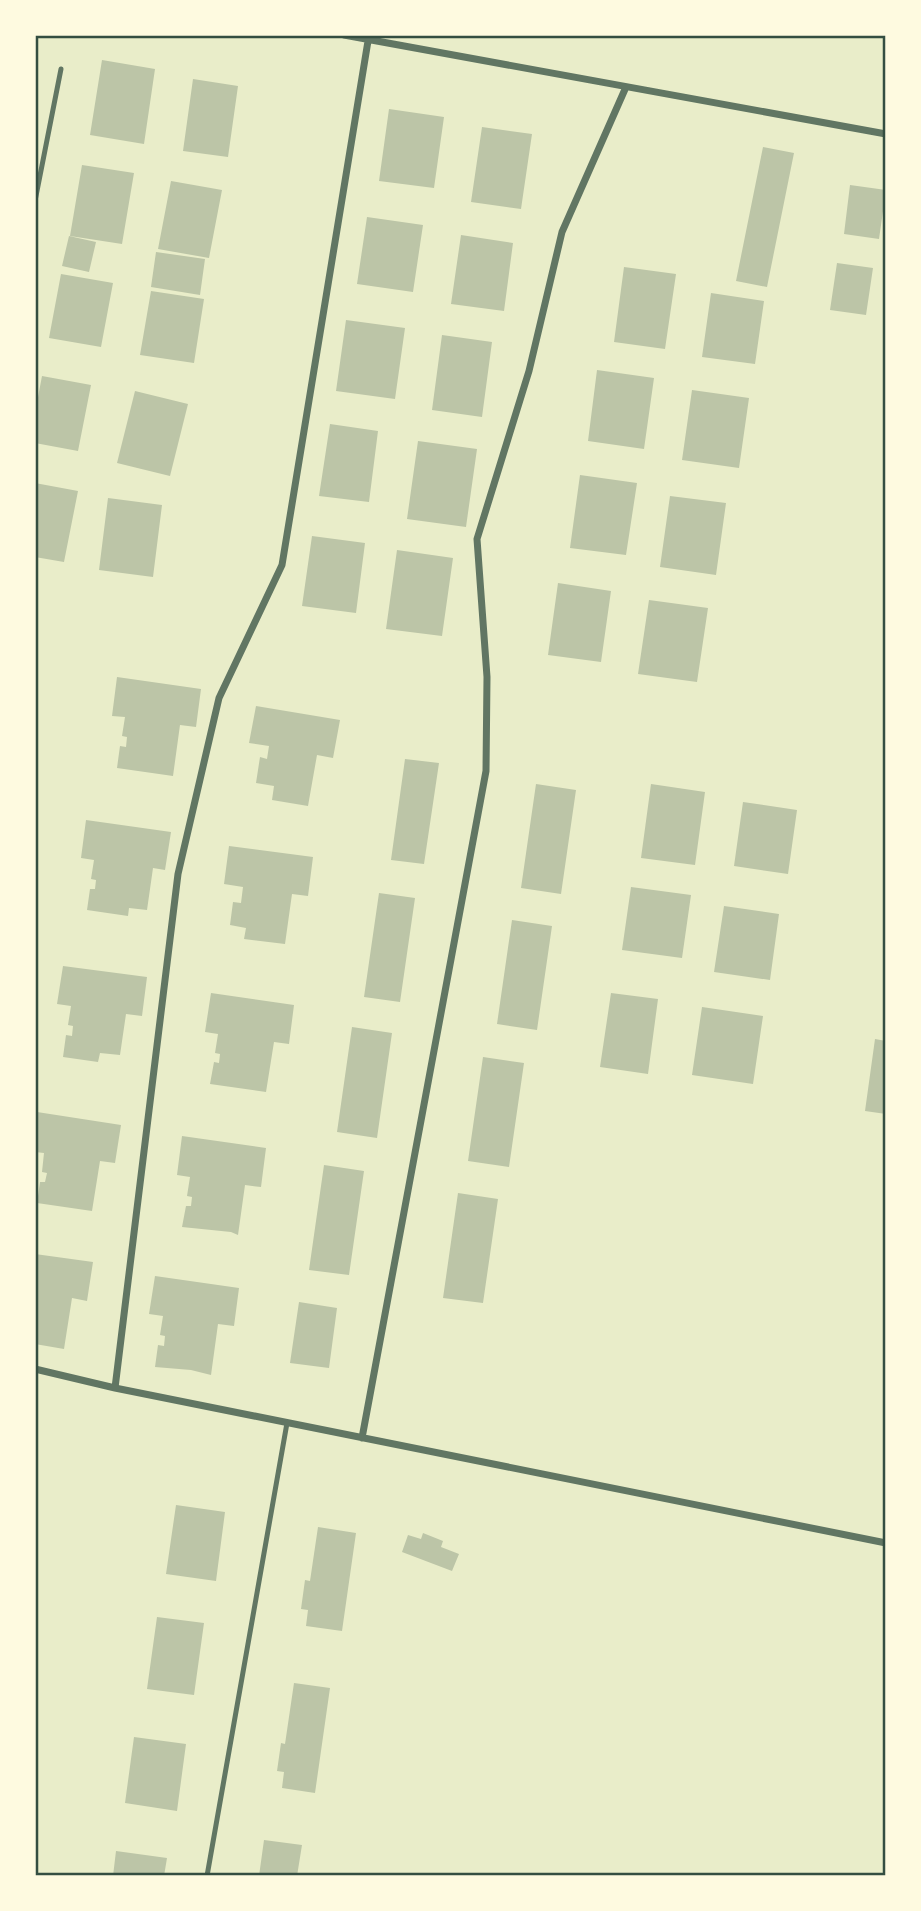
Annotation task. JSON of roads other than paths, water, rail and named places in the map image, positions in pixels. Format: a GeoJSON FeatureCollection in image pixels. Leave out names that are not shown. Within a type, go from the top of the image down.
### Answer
{"type":"FeatureCollection","features":[{"type":"Feature","properties":{"kind":"street"},"geometry":{"type":"LineString","coordinates":[[344,35],[886,134]]}},
{"type":"Feature","properties":{"kind":"street"},"geometry":{"type":"LineString","coordinates":[[115,1388],[178,874],[219,698],[282,565],[368,41]]}},
{"type":"Feature","properties":{"kind":"street"},"geometry":{"type":"LineString","coordinates":[[362,1438],[486,771],[487,677],[477,538],[529,371],[562,232],[626,87]]}},
{"type":"Feature","properties":{"kind":"street"},"geometry":{"type":"LineString","coordinates":[[35,1369],[115,1388],[886,1543]]}},
{"type":"Feature","properties":{"kind":"lane"},"geometry":{"type":"LineString","coordinates":[[35,201],[61,69]]}},
{"type":"Feature","properties":{"kind":"lane"},"geometry":{"type":"LineString","coordinates":[[35,155],[44,156]]}},
{"type":"Feature","properties":{"kind":"lane"},"geometry":{"type":"LineString","coordinates":[[206,1876],[287,1423]]}}]}
